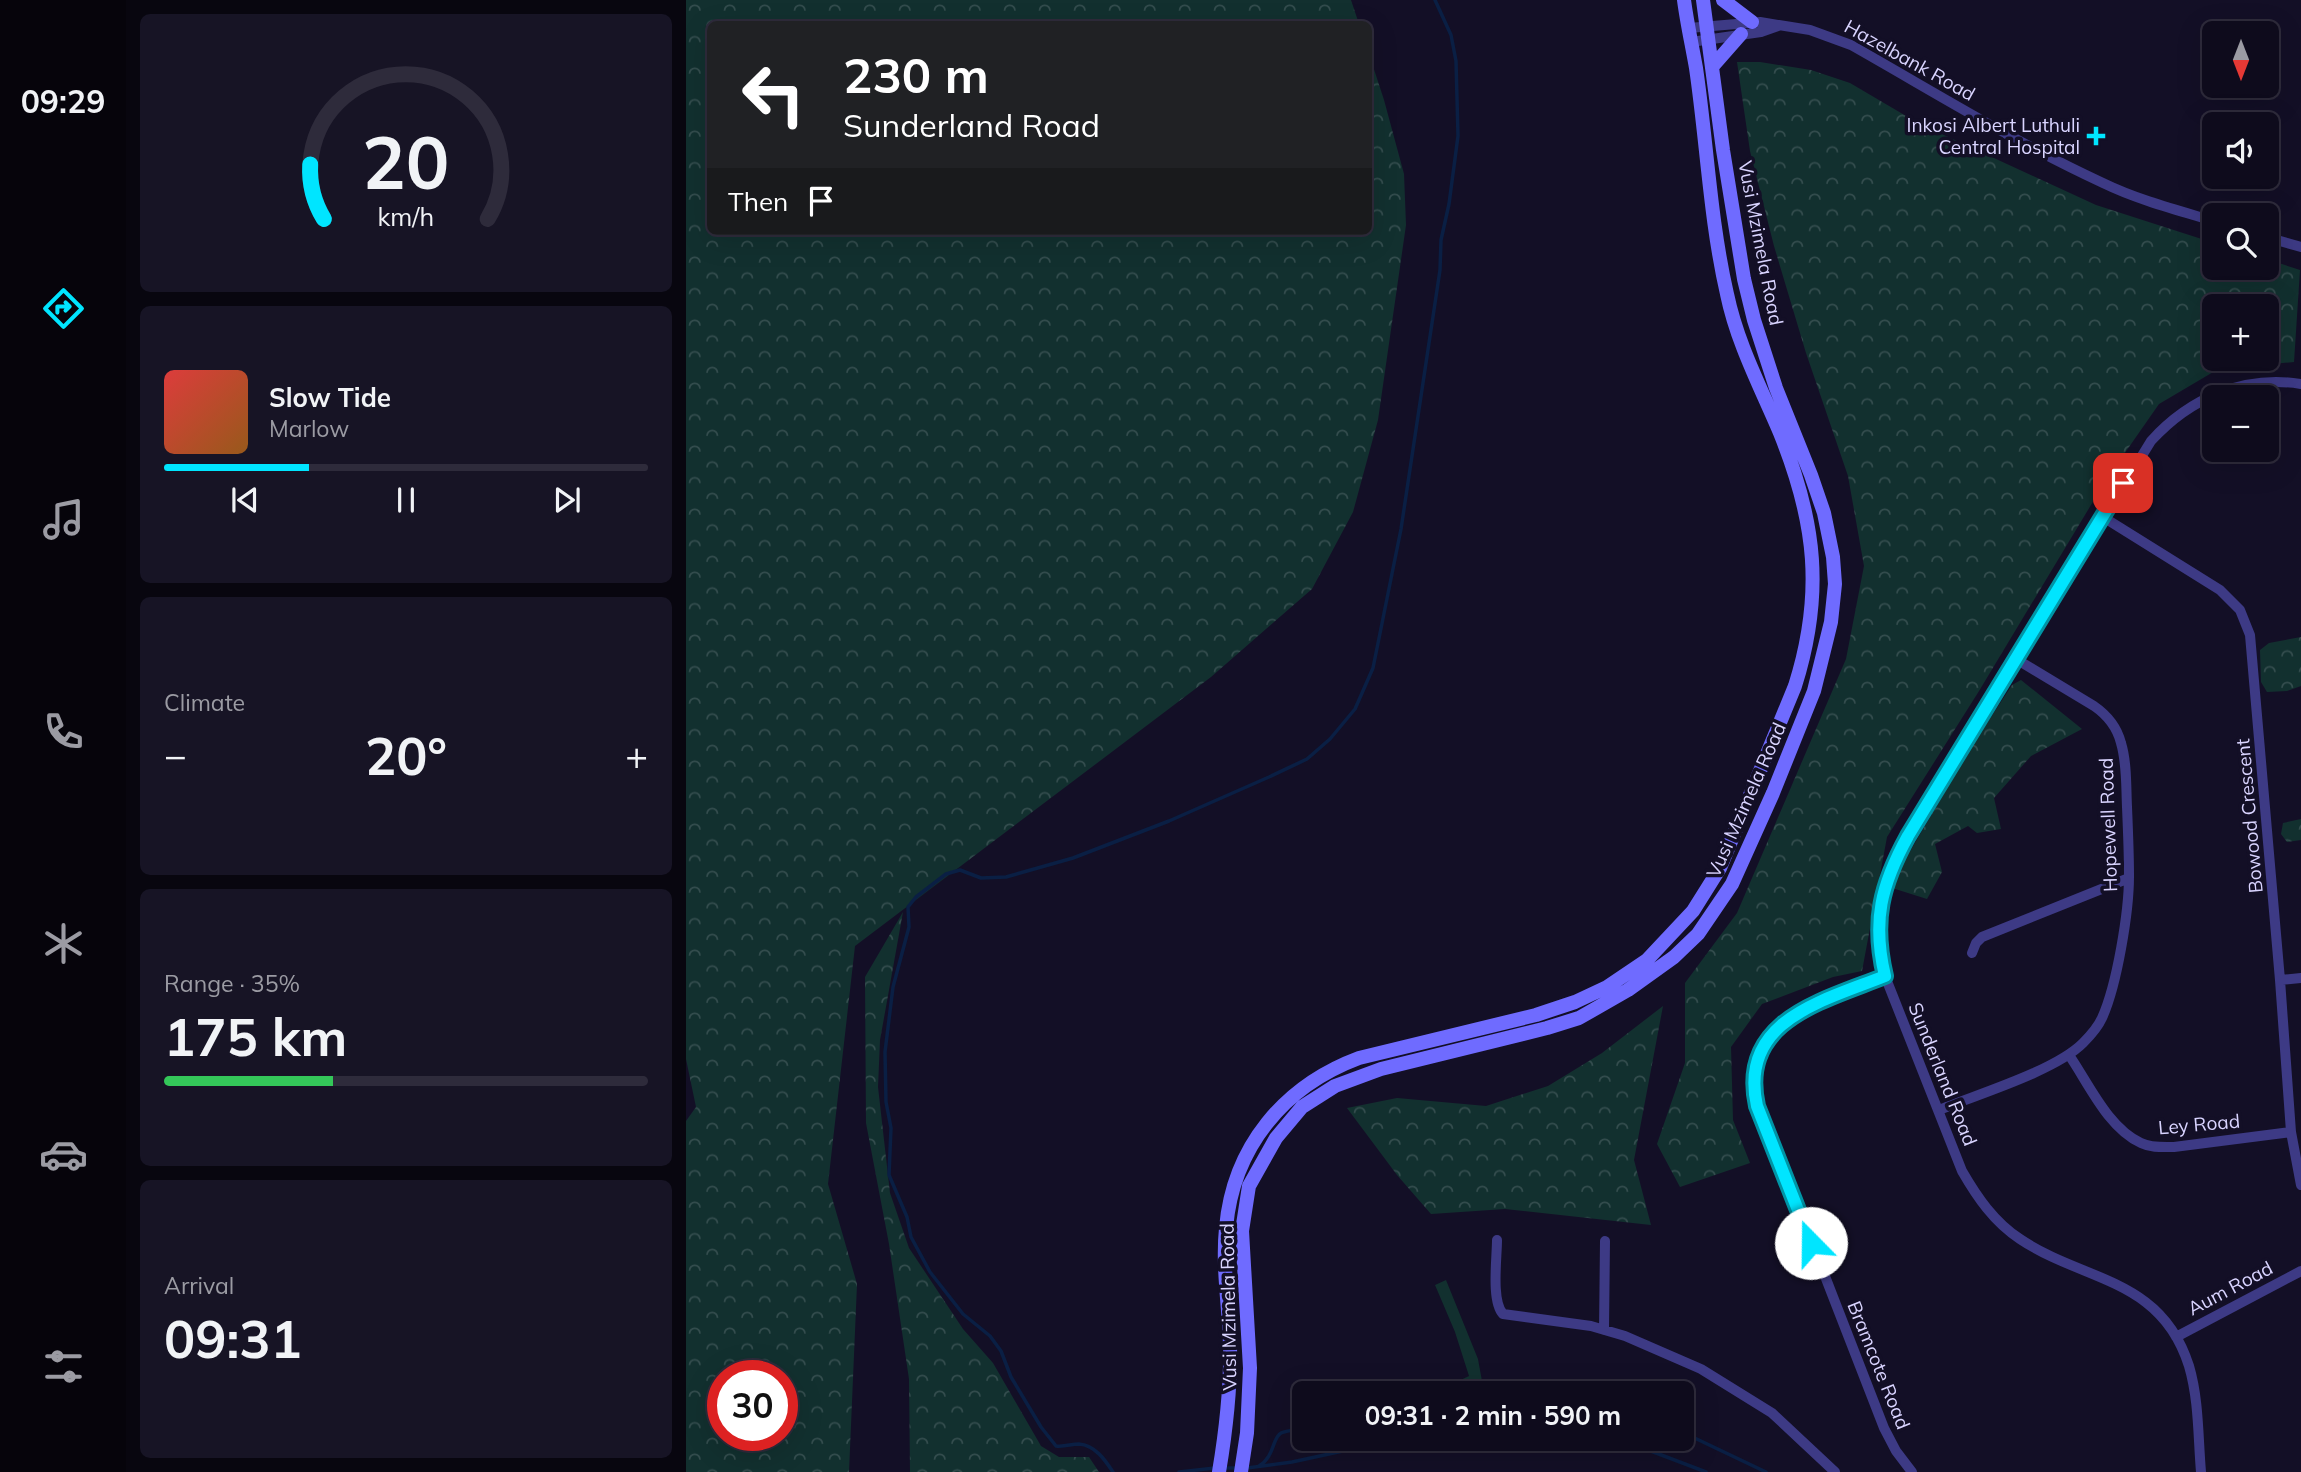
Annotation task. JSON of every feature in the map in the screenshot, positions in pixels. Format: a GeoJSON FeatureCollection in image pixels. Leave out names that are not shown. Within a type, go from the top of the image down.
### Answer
{"type":"FeatureCollection","features":[{"type":"Feature","properties":{"kind":"main road","name":"Vusi Mzimela Road"},"geometry":{"type":"LineString","coordinates":[[1219,1472],[1225,1436],[1230,1370],[1225,1269],[1226,1227],[1236,1173],[1256,1138],[1299,1090],[1340,1066],[1359,1058],[1549,1011],[1607,987],[1647,960],[1693,911],[1730,849],[1804,659],[1814,597],[1811,542],[1795,473],[1750,365],[1727,294],[1684,0]]}},
{"type":"Feature","properties":{"kind":"main road","name":"Vusi Mzimela Road"},"geometry":{"type":"LineString","coordinates":[[1241,1472],[1247,1433],[1250,1357],[1242,1231],[1249,1186],[1276,1138],[1302,1107],[1335,1086],[1381,1069],[1578,1018],[1628,990],[1674,957],[1698,934],[1732,884],[1773,793],[1814,691],[1831,622],[1835,584],[1833,556],[1820,500],[1776,388],[1744,279],[1703,0]]}},
{"type":"Feature","properties":{"kind":"main road"},"geometry":{"type":"LineString","coordinates":[[1723,0],[1752,22]]}},
{"type":"Feature","properties":{"kind":"main road"},"geometry":{"type":"LineString","coordinates":[[1713,67],[1741,34]]}},
{"type":"Feature","properties":{"kind":"street","name":"Hazelbank Road"},"geometry":{"type":"LineString","coordinates":[[1690,35],[1752,22],[1810,30],[1851,45],[2054,160],[2147,201],[2202,217]]}},
{"type":"Feature","properties":{"kind":"street","name":"Hazelbank Road"},"geometry":{"type":"LineString","coordinates":[[1708,33],[1741,34],[1778,26]]}},
{"type":"Feature","properties":{"kind":"street"},"geometry":{"type":"LineString","coordinates":[[2279,241],[2301,247]]}},
{"type":"Feature","properties":{"kind":"street","name":"Sunderland Road"},"geometry":{"type":"LineString","coordinates":[[2201,1472],[2194,1390],[2188,1365],[2176,1337],[2138,1295],[2021,1240],[1998,1221],[1976,1195],[1962,1171],[1885,976],[1880,955],[1879,915],[1891,867],[2151,441],[2193,404],[2231,388],[2272,382],[2301,384]]}},
{"type":"Feature","properties":{"kind":"street","name":"Bowood Crescent"},"geometry":{"type":"LineString","coordinates":[[2104,517],[2220,590],[2240,610],[2247,625],[2253,653],[2291,1132],[2301,1185]]}},
{"type":"Feature","properties":{"kind":"street","name":"Hopewell Road"},"geometry":{"type":"LineString","coordinates":[[1939,1110],[2069,1055],[2095,1029],[2108,1002],[2127,908],[2129,878],[2125,764],[2122,744],[2115,727],[2106,714],[2016,659]]}},
{"type":"Feature","properties":{"kind":"street"},"geometry":{"type":"LineString","coordinates":[[1972,953],[1982,937],[2129,878]]}},
{"type":"Feature","properties":{"kind":"street","name":"Bramcote Road"},"geometry":{"type":"LineString","coordinates":[[1885,976],[1799,1011],[1779,1026],[1767,1038],[1759,1054],[1755,1096],[1885,1428],[1896,1451],[1912,1472]]}},
{"type":"Feature","properties":{"kind":"street"},"geometry":{"type":"LineString","coordinates":[[2280,980],[2301,978]]}},
{"type":"Feature","properties":{"kind":"street","name":"Ley Road"},"geometry":{"type":"LineString","coordinates":[[2069,1055],[2116,1125],[2142,1144],[2174,1147],[2291,1132]]}},
{"type":"Feature","properties":{"kind":"street"},"geometry":{"type":"LineString","coordinates":[[1497,1240],[1496,1292],[1499,1310],[1503,1314],[1604,1329],[1701,1369],[1755,1401],[1784,1423],[1835,1472]]}},
{"type":"Feature","properties":{"kind":"street"},"geometry":{"type":"LineString","coordinates":[[1604,1329],[1605,1241]]}},
{"type":"Feature","properties":{"kind":"street","name":"Aum Road"},"geometry":{"type":"LineString","coordinates":[[2176,1337],[2301,1271]]}},
{"type":"Feature","properties":{"kind":"green space"},"geometry":{"type":"Polygon","coordinates":[[[686,0],[1351,0],[1358,21],[707,21],[707,235],[1372,235],[1372,63],[1404,174],[1406,225],[1378,420],[1353,512],[1312,589],[1211,677],[855,946],[828,1184],[857,1284],[849,1472],[686,1472],[686,1121],[696,1107],[686,1059],[686,0]]]}},
{"type":"Feature","properties":{"kind":"green space"},"geometry":{"type":"Polygon","coordinates":[[[1737,62],[1760,62],[1811,70],[1850,83],[1918,123],[2096,205],[2202,239],[2202,280],[2279,280],[2279,263],[2300,270],[2294,362],[2279,363],[2279,294],[2202,294],[2202,371],[2215,371],[2159,404],[2106,480],[1887,837],[1862,971],[1833,977],[1762,1004],[1731,1047],[1733,1120],[1750,1163],[1680,1187],[1657,1144],[1685,1063],[1685,983],[1737,913],[1846,659],[1864,566],[1848,476],[1806,353],[1774,246],[1750,151],[1737,62]]]}},
{"type":"Feature","properties":{"kind":"green space"},"geometry":{"type":"Polygon","coordinates":[[[2301,637],[2301,686],[2287,691],[2267,692],[2261,682],[2260,650],[2269,643],[2301,637]]]}},
{"type":"Feature","properties":{"kind":"green space"},"geometry":{"type":"Polygon","coordinates":[[[2021,680],[2082,729],[2031,756],[1994,798],[2001,829],[1977,833],[1968,826],[1935,844],[1942,872],[1927,899],[1889,887],[1972,746],[2012,685],[2021,680]]]}},
{"type":"Feature","properties":{"kind":"green space"},"geometry":{"type":"Polygon","coordinates":[[[2301,819],[2301,840],[2287,842],[2281,834],[2283,823],[2301,819]]]}},
{"type":"Feature","properties":{"kind":"green space"},"geometry":{"type":"Polygon","coordinates":[[[903,912],[880,1040],[878,1087],[890,1193],[909,1248],[963,1329],[993,1363],[1041,1446],[1059,1457],[1089,1457],[1099,1472],[910,1472],[909,1379],[889,1244],[866,1123],[865,977],[903,912]]]}},
{"type":"Feature","properties":{"kind":"green space"},"geometry":{"type":"Polygon","coordinates":[[[1663,1006],[1634,1160],[1651,1225],[1505,1209],[1431,1214],[1397,1175],[1347,1108],[1397,1098],[1486,1106],[1548,1086],[1602,1053],[1663,1006]]]}},
{"type":"Feature","properties":{"kind":"green space"},"geometry":{"type":"Polygon","coordinates":[[[1446,1280],[1478,1359],[1482,1381],[1458,1381],[1469,1376],[1455,1332],[1435,1285],[1446,1280]]]}},
{"type":"Feature","properties":{"kind":"waterway"},"geometry":{"type":"LineString","coordinates":[[1113,1472],[1103,1458],[1090,1447],[1079,1444],[1056,1446],[1041,1427],[1011,1377],[1001,1351],[990,1336],[963,1314],[930,1272],[911,1237],[907,1217],[889,1175],[891,1128],[886,1102],[885,1052],[893,987],[909,927],[908,907],[916,897],[946,874],[960,870],[981,878],[1006,877],[1073,858],[1169,821],[1269,777],[1307,759],[1330,739],[1355,709],[1373,668],[1401,529],[1458,136],[1456,61],[1451,35],[1435,0]]}},
{"type":"Feature","properties":{"kind":"waterway"},"geometry":{"type":"LineString","coordinates":[[1259,1466],[1268,1457],[1278,1435],[1292,1431]]}},
{"type":"Feature","properties":{"kind":"waterway"},"geometry":{"type":"LineString","coordinates":[[1694,1438],[1766,1472]]}},
{"type":"Feature","properties":{"kind":"waterway"},"geometry":{"type":"LineString","coordinates":[[1247,1468],[1343,1451]]}},
{"type":"Feature","properties":{"kind":"waterway"},"geometry":{"type":"LineString","coordinates":[[1651,1451],[1706,1472]]}},
{"type":"Feature","properties":{"kind":"waterway"},"geometry":{"type":"LineString","coordinates":[[1179,1472],[1215,1468]]}},
{"type":"Feature","properties":{"kind":"waterway"},"geometry":{"type":"LineString","coordinates":[[1222,1468],[1239,1468]]}},
{"type":"Feature","properties":{"kind":"place","name":"Inkosi Albert Luthuli Central Hospital"},"geometry":{"type":"Point","coordinates":[2096,136]}},
{"type":"Feature","properties":{"kind":"route"},"geometry":{"type":"LineString","coordinates":[[1811,1243],[1757,1106],[1754,1083],[1759,1054],[1767,1038],[1799,1011],[1885,976],[1878,935],[1879,915],[1891,867],[2123,483]]}}]}
